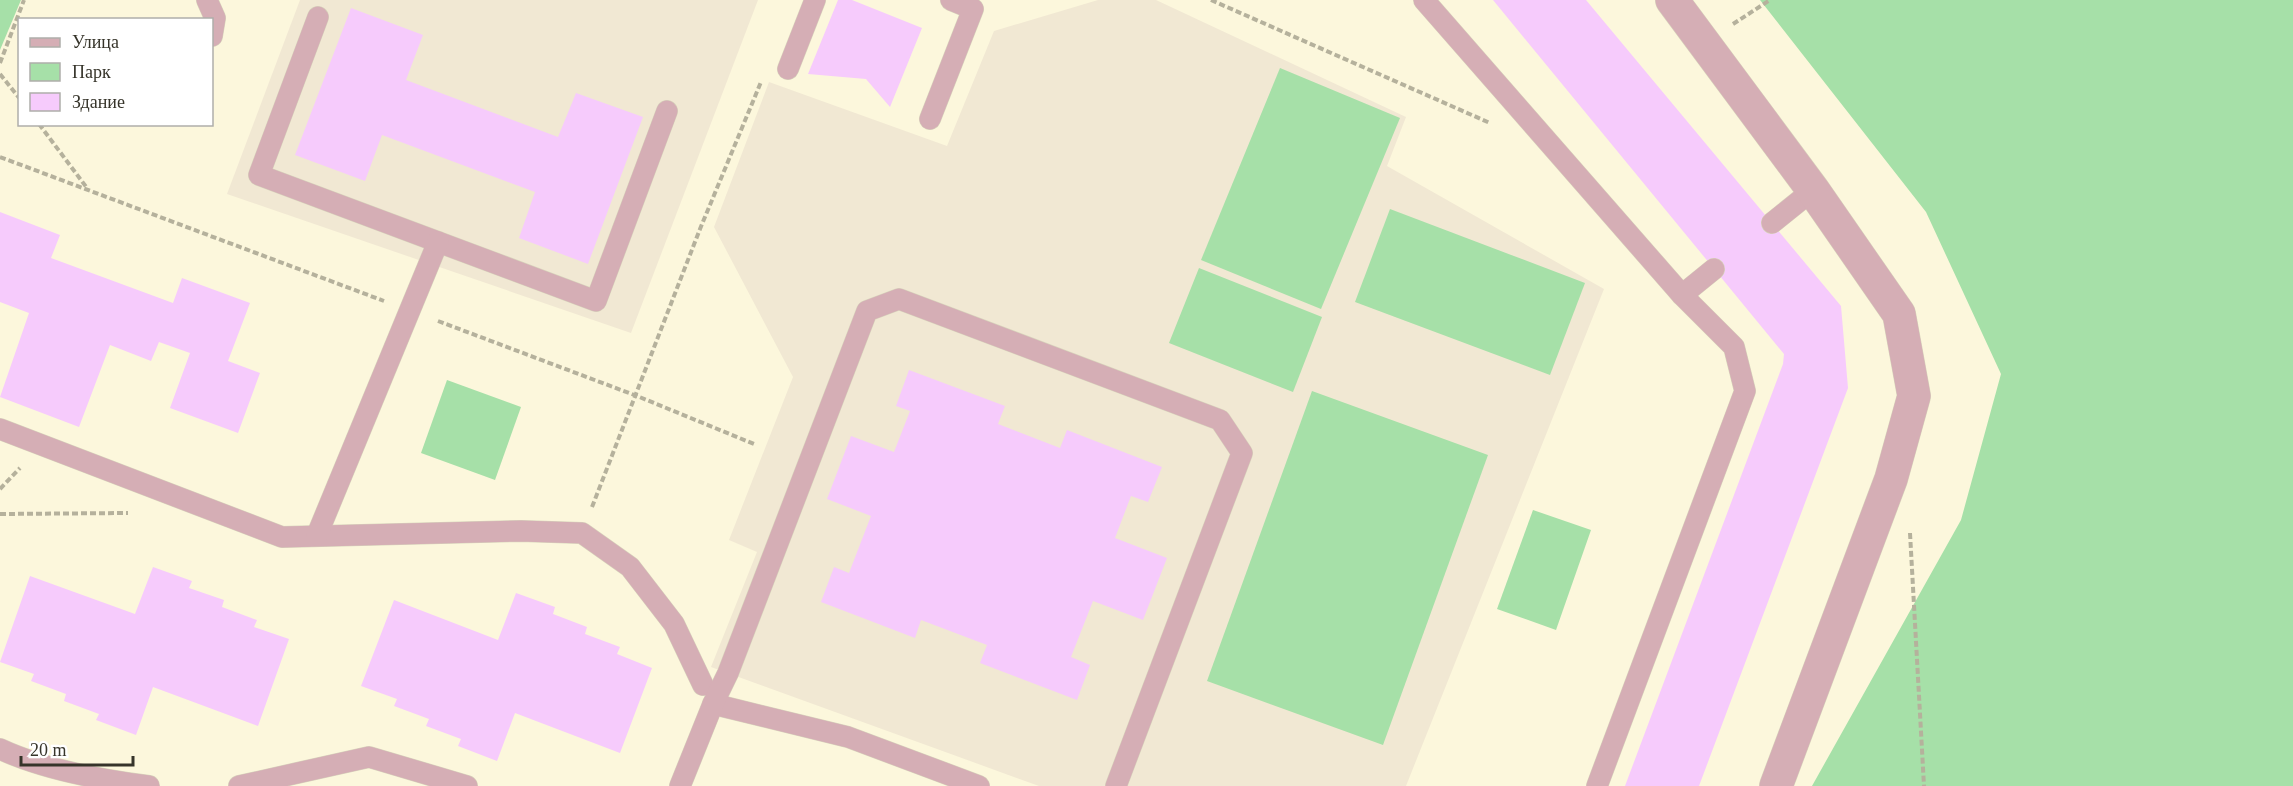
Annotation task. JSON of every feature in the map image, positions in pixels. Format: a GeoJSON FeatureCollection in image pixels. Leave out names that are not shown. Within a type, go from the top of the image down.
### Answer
{"type":"FeatureCollection","features":[{"type":"Feature","properties":{"kind":"street"},"geometry":{"type":"LineString","coordinates":[[1672,0],[1812,190],[1899,314],[1914,396],[1891,479],[1776,786]]}},
{"type":"Feature","properties":{"kind":"lane"},"geometry":{"type":"LineString","coordinates":[[207,0],[215,18],[213,30]]}},
{"type":"Feature","properties":{"kind":"lane"},"geometry":{"type":"LineString","coordinates":[[788,69],[815,0]]}},
{"type":"Feature","properties":{"kind":"lane"},"geometry":{"type":"LineString","coordinates":[[930,119],[973,9],[951,0]]}},
{"type":"Feature","properties":{"kind":"lane"},"geometry":{"type":"LineString","coordinates":[[1424,0],[1682,295],[1734,346],[1745,391],[1597,786]]}},
{"type":"Feature","properties":{"kind":"lane"},"geometry":{"type":"LineString","coordinates":[[318,17],[259,175],[596,301],[667,111]]}},
{"type":"Feature","properties":{"kind":"lane"},"geometry":{"type":"LineString","coordinates":[[1772,223],[1812,190]]}},
{"type":"Feature","properties":{"kind":"lane"},"geometry":{"type":"LineString","coordinates":[[317,536],[438,242]]}},
{"type":"Feature","properties":{"kind":"lane"},"geometry":{"type":"LineString","coordinates":[[1682,295],[1714,269]]}},
{"type":"Feature","properties":{"kind":"lane"},"geometry":{"type":"LineString","coordinates":[[680,786],[713,704],[728,674],[867,311],[899,299],[1220,420],[1242,453],[1116,786]]}},
{"type":"Feature","properties":{"kind":"lane"},"geometry":{"type":"LineString","coordinates":[[0,429],[282,537],[582,533],[630,567],[674,624],[703,685]]}},
{"type":"Feature","properties":{"kind":"lane"},"geometry":{"type":"LineString","coordinates":[[713,704],[848,737],[980,786]]}},
{"type":"Feature","properties":{"kind":"lane"},"geometry":{"type":"LineString","coordinates":[[0,749],[20,758],[123,783],[148,786]]}},
{"type":"Feature","properties":{"kind":"lane"},"geometry":{"type":"LineString","coordinates":[[239,786],[369,757],[467,786]]}},
{"type":"Feature","properties":{"kind":"path"},"geometry":{"type":"LineString","coordinates":[[0,63],[24,0]]}},
{"type":"Feature","properties":{"kind":"path"},"geometry":{"type":"LineString","coordinates":[[1211,0],[1492,124]]}},
{"type":"Feature","properties":{"kind":"path"},"geometry":{"type":"LineString","coordinates":[[1705,42],[1770,0]]}},
{"type":"Feature","properties":{"kind":"path"},"geometry":{"type":"LineString","coordinates":[[582,533],[700,230],[763,79],[788,69]]}},
{"type":"Feature","properties":{"kind":"path"},"geometry":{"type":"LineString","coordinates":[[0,74],[18,96]]}},
{"type":"Feature","properties":{"kind":"path"},"geometry":{"type":"LineString","coordinates":[[40,126],[88,190]]}},
{"type":"Feature","properties":{"kind":"path"},"geometry":{"type":"LineString","coordinates":[[0,157],[637,396],[754,444]]}},
{"type":"Feature","properties":{"kind":"path"},"geometry":{"type":"LineString","coordinates":[[0,514],[131,512]]}},
{"type":"Feature","properties":{"kind":"path"},"geometry":{"type":"LineString","coordinates":[[1910,530],[1924,786]]}},
{"type":"Feature","properties":{"kind":"shaded area"},"geometry":{"type":"Polygon","coordinates":[[[300,0],[758,0],[631,333],[227,194],[300,0]]]}},
{"type":"Feature","properties":{"kind":"shaded area"},"geometry":{"type":"Polygon","coordinates":[[[1098,0],[1156,0],[1406,117],[1387,166],[1604,289],[1406,786],[1039,786],[711,667],[757,552],[729,540],[793,377],[714,227],[769,82],[947,146],[994,31],[1098,0]]]}},
{"type":"Feature","properties":{"kind":"green space"},"geometry":{"type":"Polygon","coordinates":[[[0,0],[21,0],[0,50],[0,0]]]}},
{"type":"Feature","properties":{"kind":"green space"},"geometry":{"type":"Polygon","coordinates":[[[1760,0],[2293,0],[2293,786],[1812,786],[1961,520],[2001,374],[1926,212],[1760,0]]]}},
{"type":"Feature","properties":{"kind":"green space"},"geometry":{"type":"Polygon","coordinates":[[[1280,68],[1400,118],[1321,309],[1201,260],[1280,68]]]}},
{"type":"Feature","properties":{"kind":"green space"},"geometry":{"type":"Polygon","coordinates":[[[1390,209],[1585,283],[1550,375],[1355,302],[1390,209]]]}},
{"type":"Feature","properties":{"kind":"green space"},"geometry":{"type":"Polygon","coordinates":[[[1199,268],[1322,317],[1293,392],[1169,343],[1199,268]]]}},
{"type":"Feature","properties":{"kind":"green space"},"geometry":{"type":"Polygon","coordinates":[[[447,380],[521,407],[495,480],[421,453],[447,380]]]}},
{"type":"Feature","properties":{"kind":"green space"},"geometry":{"type":"Polygon","coordinates":[[[1312,391],[1488,455],[1383,745],[1207,681],[1312,391]]]}},
{"type":"Feature","properties":{"kind":"green space"},"geometry":{"type":"Polygon","coordinates":[[[1533,510],[1591,530],[1556,630],[1497,609],[1533,510]]]}},
{"type":"Feature","properties":{"kind":"building"},"geometry":{"type":"Polygon","coordinates":[[[838,0],[852,0],[922,28],[890,107],[866,79],[808,74],[838,0]]]}},
{"type":"Feature","properties":{"kind":"building"},"geometry":{"type":"Polygon","coordinates":[[[1493,0],[1586,0],[1841,306],[1848,388],[1699,786],[1625,786],[1783,364],[1784,354],[1493,0]]]}},
{"type":"Feature","properties":{"kind":"building"},"geometry":{"type":"Polygon","coordinates":[[[351,8],[423,35],[406,80],[558,137],[576,93],[643,117],[588,264],[519,238],[535,192],[382,135],[365,181],[295,155],[351,8]]]}},
{"type":"Feature","properties":{"kind":"building"},"geometry":{"type":"Polygon","coordinates":[[[0,212],[60,235],[51,258],[173,303],[182,278],[250,303],[228,361],[260,373],[238,433],[170,408],[190,353],[159,342],[151,361],[110,345],[79,427],[0,397],[29,313],[0,302],[0,212]]]}},
{"type":"Feature","properties":{"kind":"building"},"geometry":{"type":"Polygon","coordinates":[[[909,370],[1005,406],[998,424],[1060,448],[1067,430],[1162,467],[1148,502],[1131,496],[1115,538],[1167,558],[1143,620],[1093,601],[1071,657],[1090,665],[1077,700],[980,663],[987,645],[921,620],[915,638],[821,602],[834,567],[849,573],[871,516],[827,499],[851,436],[894,452],[910,411],[896,406],[909,370]]]}},
{"type":"Feature","properties":{"kind":"building"},"geometry":{"type":"Polygon","coordinates":[[[153,567],[192,581],[189,588],[224,600],[222,607],[257,620],[254,627],[289,639],[258,726],[153,687],[136,735],[96,720],[99,714],[64,701],[66,694],[31,681],[34,674],[0,662],[30,576],[135,614],[153,567]]]}},
{"type":"Feature","properties":{"kind":"building"},"geometry":{"type":"Polygon","coordinates":[[[516,593],[555,607],[553,614],[587,627],[585,634],[620,647],[617,654],[652,668],[620,753],[515,713],[497,761],[458,746],[461,739],[426,726],[429,719],[394,706],[397,699],[361,686],[394,600],[498,640],[516,593]]]}}]}
